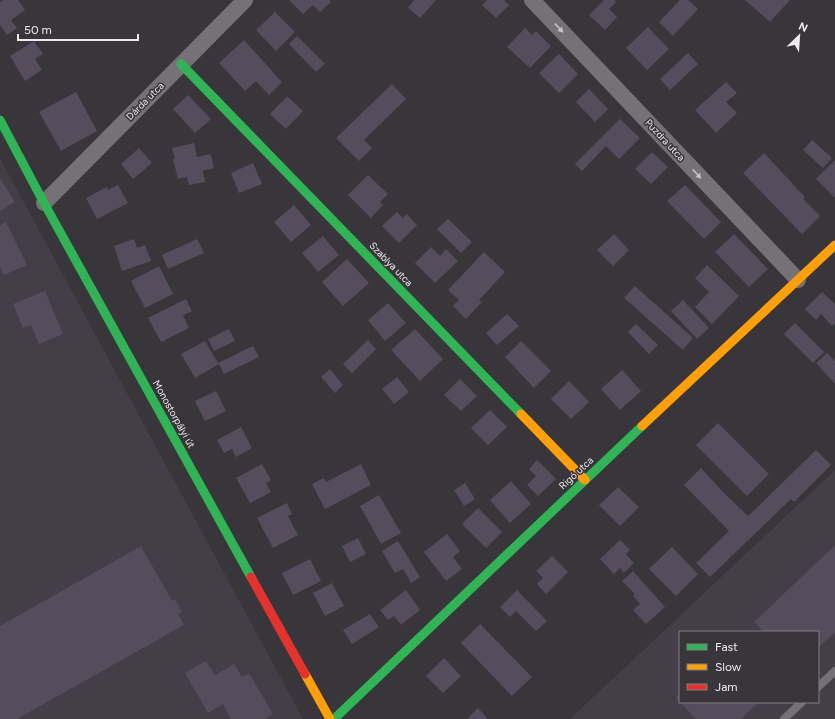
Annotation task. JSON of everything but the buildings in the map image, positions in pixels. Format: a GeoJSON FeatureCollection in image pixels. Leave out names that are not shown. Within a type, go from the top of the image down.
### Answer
{"type":"FeatureCollection","features":[{"type":"Feature","properties":{"kind":"street","name":"Dárda utca"},"geometry":{"type":"LineString","coordinates":[[44,202],[245,0]]}},
{"type":"Feature","properties":{"kind":"street","name":"Puzdra utca"},"geometry":{"type":"LineString","coordinates":[[532,0],[798,280]]}},
{"type":"Feature","properties":{"kind":"street","name":"Szablya utca"},"geometry":{"type":"LineString","coordinates":[[181,64],[585,480]]}},
{"type":"Feature","properties":{"kind":"street","name":"Monostorpályi út"},"geometry":{"type":"LineString","coordinates":[[0,120],[330,719]]}},
{"type":"Feature","properties":{"kind":"street","name":"Rigó utca"},"geometry":{"type":"LineString","coordinates":[[334,719],[835,245]]}},
{"type":"Feature","properties":{"kind":"lane"},"geometry":{"type":"LineString","coordinates":[[819,686],[835,671]]}},
{"type":"Feature","properties":{"kind":"lane"},"geometry":{"type":"LineString","coordinates":[[784,719],[801,703]]}},
{"type":"Feature","properties":{"kind":"shaded area"},"geometry":{"type":"Polygon","coordinates":[[[0,158],[303,719],[0,719],[0,158]]]}},
{"type":"Feature","properties":{"kind":"shaded area"},"geometry":{"type":"Polygon","coordinates":[[[835,470],[835,719],[570,719],[835,470]]]}},
{"type":"Feature","properties":{"kind":"traffic: fast"},"geometry":{"type":"LineString","coordinates":[[181,64],[521,414]]}},
{"type":"Feature","properties":{"kind":"traffic: fast"},"geometry":{"type":"LineString","coordinates":[[0,120],[44,203],[251,577]]}},
{"type":"Feature","properties":{"kind":"traffic: fast"},"geometry":{"type":"LineString","coordinates":[[334,719],[642,426]]}},
{"type":"Feature","properties":{"kind":"traffic: slow"},"geometry":{"type":"LineString","coordinates":[[642,426],[835,245]]}},
{"type":"Feature","properties":{"kind":"traffic: slow"},"geometry":{"type":"LineString","coordinates":[[521,414],[585,480]]}},
{"type":"Feature","properties":{"kind":"traffic: slow"},"geometry":{"type":"LineString","coordinates":[[305,674],[330,719]]}},
{"type":"Feature","properties":{"kind":"traffic: jam"},"geometry":{"type":"LineString","coordinates":[[251,577],[305,674]]}}]}
